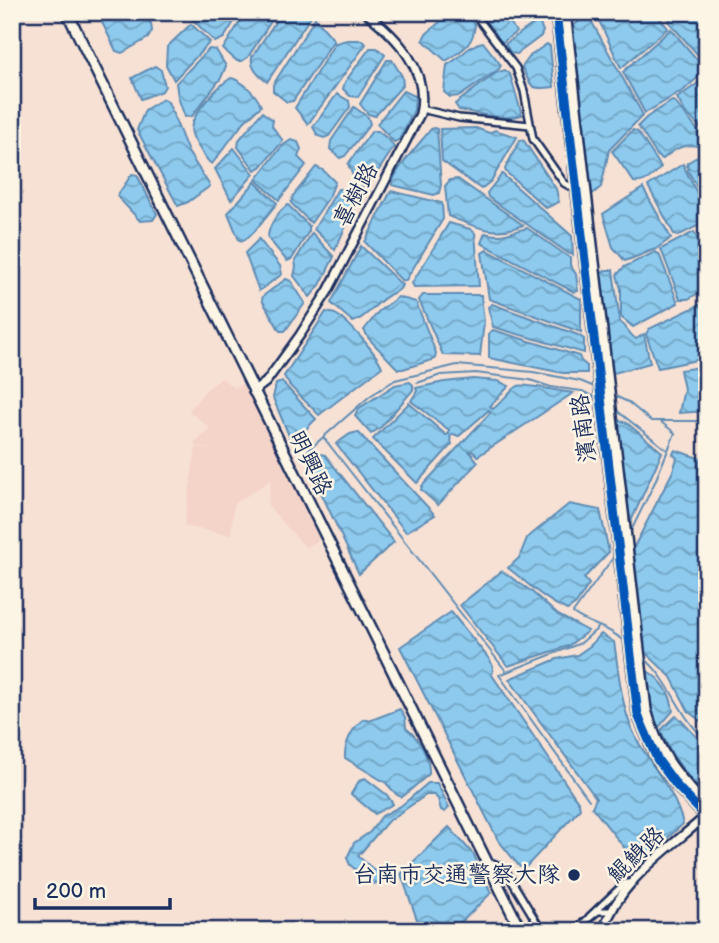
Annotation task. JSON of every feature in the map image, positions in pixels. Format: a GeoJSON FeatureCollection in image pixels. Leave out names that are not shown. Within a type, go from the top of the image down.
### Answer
{"type":"FeatureCollection","features":[{"type":"Feature","properties":{"kind":"main road","name":"明興路"},"geometry":{"type":"LineString","coordinates":[[67,12],[524,931]]}},
{"type":"Feature","properties":{"kind":"main road","name":"明興路"},"geometry":{"type":"LineString","coordinates":[[73,12],[255,391],[493,863],[524,931]]}},
{"type":"Feature","properties":{"kind":"main road","name":"濱南路"},"geometry":{"type":"LineString","coordinates":[[556,12],[570,94]]}},
{"type":"Feature","properties":{"kind":"main road","name":"濱南路"},"geometry":{"type":"LineString","coordinates":[[565,12],[570,94],[638,715],[657,759],[677,786],[706,814]]}},
{"type":"Feature","properties":{"kind":"street"},"geometry":{"type":"LineString","coordinates":[[365,12],[392,34],[411,61],[420,83],[421,108],[459,118],[530,125]]}},
{"type":"Feature","properties":{"kind":"street"},"geometry":{"type":"LineString","coordinates":[[473,12],[516,68],[524,90],[533,139],[564,183],[581,190]]}},
{"type":"Feature","properties":{"kind":"street","name":"喜樹路"},"geometry":{"type":"LineString","coordinates":[[255,391],[266,382],[323,300],[409,137],[421,108]]}},
{"type":"Feature","properties":{"kind":"street","name":"鯤鯓路"},"geometry":{"type":"LineString","coordinates":[[603,931],[610,911],[629,883],[706,814]]}},
{"type":"Feature","properties":{"kind":"street"},"geometry":{"type":"LineString","coordinates":[[493,863],[504,868],[542,931]]}},
{"type":"Feature","properties":{"kind":"street"},"geometry":{"type":"LineString","coordinates":[[589,917],[625,883],[629,883]]}},
{"type":"Feature","properties":{"kind":"street"},"geometry":{"type":"LineString","coordinates":[[573,931],[598,911],[610,911]]}},
{"type":"Feature","properties":{"kind":"shaded area"},"geometry":{"type":"Polygon","coordinates":[[[221,378],[235,388],[245,381],[323,537],[306,548],[268,506],[271,480],[234,504],[231,535],[184,526],[196,447],[218,450],[196,446],[194,443],[210,428],[189,411],[205,391],[221,378]]]}},
{"type":"Feature","properties":{"kind":"water"},"geometry":{"type":"Polygon","coordinates":[[[97,12],[135,12],[151,23],[152,31],[148,38],[122,53],[116,51],[97,12]]]}},
{"type":"Feature","properties":{"kind":"water"},"geometry":{"type":"Polygon","coordinates":[[[199,12],[240,12],[224,38],[215,42],[193,20],[199,12]]]}},
{"type":"Feature","properties":{"kind":"water"},"geometry":{"type":"Polygon","coordinates":[[[246,12],[277,12],[248,57],[237,61],[223,49],[246,12]]]}},
{"type":"Feature","properties":{"kind":"water"},"geometry":{"type":"Polygon","coordinates":[[[282,12],[313,13],[267,82],[254,68],[252,57],[282,12]]]}},
{"type":"Feature","properties":{"kind":"water"},"geometry":{"type":"Polygon","coordinates":[[[451,12],[466,12],[475,25],[469,43],[446,61],[423,40],[425,35],[451,12]]]}},
{"type":"Feature","properties":{"kind":"water"},"geometry":{"type":"Polygon","coordinates":[[[479,12],[504,12],[516,32],[503,42],[500,41],[479,16],[479,12]]]}},
{"type":"Feature","properties":{"kind":"water"},"geometry":{"type":"Polygon","coordinates":[[[595,12],[655,12],[668,28],[621,68],[595,12]]]}},
{"type":"Feature","properties":{"kind":"water"},"geometry":{"type":"Polygon","coordinates":[[[679,12],[707,12],[707,65],[668,21],[679,12]]]}},
{"type":"Feature","properties":{"kind":"water"},"geometry":{"type":"Polygon","coordinates":[[[588,15],[643,115],[609,150],[601,187],[590,196],[570,28],[588,15]]]}},
{"type":"Feature","properties":{"kind":"water"},"geometry":{"type":"Polygon","coordinates":[[[315,18],[334,40],[293,101],[287,102],[273,91],[273,85],[315,18]]]}},
{"type":"Feature","properties":{"kind":"water"},"geometry":{"type":"Polygon","coordinates":[[[536,22],[543,31],[541,36],[517,54],[511,53],[505,44],[536,22]]]}},
{"type":"Feature","properties":{"kind":"water"},"geometry":{"type":"Polygon","coordinates":[[[191,24],[210,42],[174,80],[166,65],[167,47],[191,24]]]}},
{"type":"Feature","properties":{"kind":"water"},"geometry":{"type":"Polygon","coordinates":[[[671,29],[706,70],[684,90],[645,113],[623,72],[671,29]]]}},
{"type":"Feature","properties":{"kind":"water"},"geometry":{"type":"Polygon","coordinates":[[[361,40],[366,44],[308,124],[295,108],[335,43],[361,40]]]}},
{"type":"Feature","properties":{"kind":"water"},"geometry":{"type":"Polygon","coordinates":[[[483,42],[501,65],[499,69],[460,96],[450,97],[444,92],[447,65],[483,42]]]}},
{"type":"Feature","properties":{"kind":"water"},"geometry":{"type":"Polygon","coordinates":[[[547,44],[550,46],[554,87],[536,88],[530,83],[522,67],[531,55],[547,44]]]}},
{"type":"Feature","properties":{"kind":"water"},"geometry":{"type":"Polygon","coordinates":[[[370,48],[377,48],[385,55],[358,97],[350,96],[343,89],[345,82],[370,48]]]}},
{"type":"Feature","properties":{"kind":"water"},"geometry":{"type":"Polygon","coordinates":[[[209,49],[216,50],[226,66],[221,78],[192,116],[185,117],[176,83],[209,49]]]}},
{"type":"Feature","properties":{"kind":"water"},"geometry":{"type":"Polygon","coordinates":[[[387,60],[392,60],[402,76],[403,85],[375,116],[368,114],[360,104],[387,60]]]}},
{"type":"Feature","properties":{"kind":"water"},"geometry":{"type":"Polygon","coordinates":[[[155,66],[161,70],[165,86],[162,91],[141,99],[132,78],[155,66]]]}},
{"type":"Feature","properties":{"kind":"water"},"geometry":{"type":"Polygon","coordinates":[[[505,70],[510,74],[522,115],[499,117],[459,110],[455,104],[496,73],[505,70]]]}},
{"type":"Feature","properties":{"kind":"water"},"geometry":{"type":"Polygon","coordinates":[[[707,77],[707,135],[685,112],[677,98],[707,77]]]}},
{"type":"Feature","properties":{"kind":"water"},"geometry":{"type":"Polygon","coordinates":[[[231,78],[249,89],[261,106],[244,122],[212,164],[197,145],[191,127],[204,103],[231,78]]]}},
{"type":"Feature","properties":{"kind":"water"},"geometry":{"type":"Polygon","coordinates":[[[403,91],[415,96],[414,110],[399,140],[394,142],[377,124],[403,91]]]}},
{"type":"Feature","properties":{"kind":"water"},"geometry":{"type":"Polygon","coordinates":[[[337,94],[349,101],[350,107],[329,136],[318,136],[313,127],[337,94]]]}},
{"type":"Feature","properties":{"kind":"water"},"geometry":{"type":"Polygon","coordinates":[[[163,99],[168,102],[188,152],[210,186],[178,206],[137,130],[145,110],[163,99]]]}},
{"type":"Feature","properties":{"kind":"water"},"geometry":{"type":"Polygon","coordinates":[[[672,101],[707,142],[701,147],[680,147],[663,159],[658,157],[638,126],[672,101]]]}},
{"type":"Feature","properties":{"kind":"water"},"geometry":{"type":"Polygon","coordinates":[[[354,107],[368,117],[370,124],[345,156],[340,158],[330,149],[331,141],[354,107]]]}},
{"type":"Feature","properties":{"kind":"water"},"geometry":{"type":"Polygon","coordinates":[[[262,112],[273,120],[272,126],[283,141],[261,167],[255,170],[238,147],[239,140],[262,112]]]}},
{"type":"Feature","properties":{"kind":"water"},"geometry":{"type":"Polygon","coordinates":[[[434,128],[437,129],[441,185],[439,193],[434,195],[392,185],[402,165],[434,128]]]}},
{"type":"Feature","properties":{"kind":"water"},"geometry":{"type":"Polygon","coordinates":[[[476,128],[489,133],[495,130],[517,137],[491,181],[481,189],[442,161],[440,129],[476,128]]]}},
{"type":"Feature","properties":{"kind":"water"},"geometry":{"type":"Polygon","coordinates":[[[633,130],[638,132],[661,167],[642,182],[634,182],[612,151],[633,130]]]}},
{"type":"Feature","properties":{"kind":"water"},"geometry":{"type":"Polygon","coordinates":[[[372,131],[378,131],[394,147],[371,182],[363,187],[353,176],[348,164],[372,131]]]}},
{"type":"Feature","properties":{"kind":"water"},"geometry":{"type":"Polygon","coordinates":[[[291,140],[298,142],[301,149],[298,157],[306,165],[279,200],[256,180],[282,146],[291,140]]]}},
{"type":"Feature","properties":{"kind":"water"},"geometry":{"type":"Polygon","coordinates":[[[520,140],[524,141],[556,189],[559,202],[546,208],[506,172],[505,169],[520,140]]]}},
{"type":"Feature","properties":{"kind":"water"},"geometry":{"type":"Polygon","coordinates":[[[234,148],[254,174],[231,200],[215,169],[234,148]]]}},
{"type":"Feature","properties":{"kind":"water"},"geometry":{"type":"Polygon","coordinates":[[[707,151],[707,205],[688,171],[687,163],[707,151]]]}},
{"type":"Feature","properties":{"kind":"water"},"geometry":{"type":"Polygon","coordinates":[[[683,164],[701,201],[707,221],[678,236],[674,234],[648,186],[683,164]]]}},
{"type":"Feature","properties":{"kind":"water"},"geometry":{"type":"Polygon","coordinates":[[[316,167],[335,182],[329,197],[311,223],[291,203],[293,196],[316,167]]]}},
{"type":"Feature","properties":{"kind":"water"},"geometry":{"type":"Polygon","coordinates":[[[132,174],[137,175],[157,214],[153,220],[140,221],[117,196],[132,174]]]}},
{"type":"Feature","properties":{"kind":"water"},"geometry":{"type":"Polygon","coordinates":[[[502,174],[572,236],[573,255],[488,197],[487,193],[502,174]]]}},
{"type":"Feature","properties":{"kind":"water"},"geometry":{"type":"Polygon","coordinates":[[[458,179],[523,225],[513,229],[485,229],[448,216],[445,186],[450,180],[458,179]]]}},
{"type":"Feature","properties":{"kind":"water"},"geometry":{"type":"Polygon","coordinates":[[[255,182],[277,203],[253,233],[243,241],[239,240],[228,213],[255,182]]]}},
{"type":"Feature","properties":{"kind":"water"},"geometry":{"type":"Polygon","coordinates":[[[643,188],[671,238],[656,249],[625,261],[613,247],[603,214],[643,188]]]}},
{"type":"Feature","properties":{"kind":"water"},"geometry":{"type":"Polygon","coordinates":[[[338,189],[343,189],[356,204],[335,250],[314,229],[338,189]]]}},
{"type":"Feature","properties":{"kind":"water"},"geometry":{"type":"Polygon","coordinates":[[[391,191],[442,203],[443,219],[406,280],[402,281],[365,242],[391,191]]]}},
{"type":"Feature","properties":{"kind":"water"},"geometry":{"type":"Polygon","coordinates":[[[288,205],[309,226],[309,231],[292,259],[287,261],[268,238],[274,219],[288,205]]]}},
{"type":"Feature","properties":{"kind":"water"},"geometry":{"type":"Polygon","coordinates":[[[449,223],[475,233],[479,286],[414,287],[412,283],[449,223]]]}},
{"type":"Feature","properties":{"kind":"water"},"geometry":{"type":"Polygon","coordinates":[[[527,228],[570,258],[578,291],[574,292],[481,243],[485,233],[502,235],[527,228]]]}},
{"type":"Feature","properties":{"kind":"water"},"geometry":{"type":"Polygon","coordinates":[[[694,232],[707,256],[707,288],[688,299],[680,299],[661,249],[694,232]]]}},
{"type":"Feature","properties":{"kind":"water"},"geometry":{"type":"Polygon","coordinates":[[[312,233],[334,257],[320,285],[310,297],[294,276],[295,261],[312,233]]]}},
{"type":"Feature","properties":{"kind":"water"},"geometry":{"type":"Polygon","coordinates":[[[259,239],[280,266],[282,274],[259,291],[245,253],[259,239]]]}},
{"type":"Feature","properties":{"kind":"water"},"geometry":{"type":"Polygon","coordinates":[[[361,246],[402,285],[353,322],[331,303],[361,246]]]}},
{"type":"Feature","properties":{"kind":"water"},"geometry":{"type":"Polygon","coordinates":[[[487,250],[581,299],[581,332],[489,299],[482,253],[487,250]]]}},
{"type":"Feature","properties":{"kind":"water"},"geometry":{"type":"Polygon","coordinates":[[[655,252],[659,254],[678,303],[633,327],[621,317],[621,289],[617,275],[624,267],[655,252]]]}},
{"type":"Feature","properties":{"kind":"water"},"geometry":{"type":"Polygon","coordinates":[[[613,270],[620,322],[636,339],[644,334],[650,363],[614,373],[611,371],[600,272],[613,270]]]}},
{"type":"Feature","properties":{"kind":"water"},"geometry":{"type":"Polygon","coordinates":[[[286,279],[291,281],[305,303],[285,331],[280,331],[262,300],[263,296],[286,279]]]}},
{"type":"Feature","properties":{"kind":"water"},"geometry":{"type":"Polygon","coordinates":[[[423,295],[481,295],[484,322],[480,356],[443,355],[419,300],[423,295]]]}},
{"type":"Feature","properties":{"kind":"water"},"geometry":{"type":"Polygon","coordinates":[[[398,297],[416,302],[436,353],[435,359],[398,369],[369,339],[364,330],[379,311],[398,297]]]}},
{"type":"Feature","properties":{"kind":"water"},"geometry":{"type":"Polygon","coordinates":[[[492,304],[578,335],[584,339],[584,353],[493,327],[488,307],[492,304]]]}},
{"type":"Feature","properties":{"kind":"water"},"geometry":{"type":"Polygon","coordinates":[[[699,305],[703,306],[707,317],[707,358],[658,368],[646,334],[649,329],[699,305]]]}},
{"type":"Feature","properties":{"kind":"water"},"geometry":{"type":"Polygon","coordinates":[[[326,312],[336,314],[348,324],[369,347],[382,367],[319,415],[290,386],[284,376],[326,312]]]}},
{"type":"Feature","properties":{"kind":"water"},"geometry":{"type":"Polygon","coordinates":[[[493,330],[579,356],[587,366],[587,373],[563,373],[489,358],[489,333],[493,330]]]}},
{"type":"Feature","properties":{"kind":"water"},"geometry":{"type":"Polygon","coordinates":[[[707,366],[707,411],[679,413],[684,389],[680,370],[707,366]]]}},
{"type":"Feature","properties":{"kind":"water"},"geometry":{"type":"Polygon","coordinates":[[[473,379],[498,381],[509,386],[490,406],[493,409],[511,391],[522,385],[573,393],[478,456],[469,451],[478,462],[438,505],[421,490],[422,486],[490,413],[489,410],[459,436],[453,434],[450,437],[452,444],[417,483],[373,439],[409,403],[446,435],[449,434],[449,430],[411,401],[416,388],[473,379]]]}},
{"type":"Feature","properties":{"kind":"water"},"geometry":{"type":"Polygon","coordinates":[[[282,382],[316,419],[296,439],[290,438],[273,398],[276,384],[282,382]]]}},
{"type":"Feature","properties":{"kind":"water"},"geometry":{"type":"Polygon","coordinates":[[[410,382],[413,390],[381,427],[371,434],[355,416],[358,409],[395,385],[410,382]]]}},
{"type":"Feature","properties":{"kind":"water"},"geometry":{"type":"Polygon","coordinates":[[[618,419],[627,423],[662,452],[629,526],[618,419]]]}},
{"type":"Feature","properties":{"kind":"water"},"geometry":{"type":"Polygon","coordinates":[[[358,432],[435,515],[406,532],[336,444],[358,432]]]}},
{"type":"Feature","properties":{"kind":"water"},"geometry":{"type":"Polygon","coordinates":[[[675,450],[707,461],[707,726],[689,712],[671,677],[644,651],[632,551],[673,471],[677,458],[673,454],[675,450]]]}},
{"type":"Feature","properties":{"kind":"water"},"geometry":{"type":"Polygon","coordinates":[[[320,454],[325,455],[394,542],[359,574],[311,471],[311,463],[320,454]]]}},
{"type":"Feature","properties":{"kind":"water"},"geometry":{"type":"Polygon","coordinates":[[[569,504],[600,510],[609,552],[584,578],[589,584],[576,604],[567,610],[543,596],[508,568],[519,558],[527,538],[569,504]]]}},
{"type":"Feature","properties":{"kind":"water"},"geometry":{"type":"Polygon","coordinates":[[[502,571],[531,591],[558,615],[588,631],[568,646],[508,666],[460,605],[502,571]]]}},
{"type":"Feature","properties":{"kind":"water"},"geometry":{"type":"Polygon","coordinates":[[[451,612],[490,660],[492,675],[579,803],[580,809],[526,867],[519,866],[498,840],[400,647],[451,612]]]}},
{"type":"Feature","properties":{"kind":"water"},"geometry":{"type":"Polygon","coordinates":[[[601,634],[614,642],[621,691],[631,727],[669,790],[683,824],[638,865],[592,807],[596,798],[509,679],[557,659],[577,655],[601,634]]]}},
{"type":"Feature","properties":{"kind":"water"},"geometry":{"type":"Polygon","coordinates":[[[646,670],[665,687],[672,704],[673,711],[659,727],[648,700],[646,670]]]}},
{"type":"Feature","properties":{"kind":"water"},"geometry":{"type":"Polygon","coordinates":[[[400,709],[405,717],[406,728],[426,755],[429,768],[429,774],[402,797],[386,783],[345,758],[348,741],[360,722],[400,709]]]}},
{"type":"Feature","properties":{"kind":"water"},"geometry":{"type":"Polygon","coordinates":[[[676,716],[707,746],[707,798],[674,758],[661,730],[676,716]]]}},
{"type":"Feature","properties":{"kind":"water"},"geometry":{"type":"Polygon","coordinates":[[[365,778],[387,795],[393,804],[375,814],[351,794],[359,781],[365,778]]]}},
{"type":"Feature","properties":{"kind":"water"},"geometry":{"type":"Polygon","coordinates":[[[428,783],[437,783],[449,807],[445,812],[441,810],[434,795],[426,795],[387,822],[358,856],[374,870],[392,873],[393,877],[373,884],[350,865],[347,858],[354,843],[370,832],[382,816],[401,806],[428,783]]]}},
{"type":"Feature","properties":{"kind":"water"},"geometry":{"type":"Polygon","coordinates":[[[449,827],[474,855],[491,893],[452,931],[421,931],[401,874],[449,827]]]}},
{"type":"Feature","properties":{"kind":"waterway"},"geometry":{"type":"LineString","coordinates":[[304,454],[370,396],[395,380],[457,365],[533,372],[580,381],[597,388]]}},
{"type":"Feature","properties":{"kind":"waterway"},"geometry":{"type":"LineString","coordinates":[[417,383],[441,375],[476,373],[530,380],[551,387],[582,391],[596,398]]}},
{"type":"Feature","properties":{"kind":"waterway"},"geometry":{"type":"LineString","coordinates":[[615,396],[628,402],[651,421],[707,421]]}},
{"type":"Feature","properties":{"kind":"waterway"},"geometry":{"type":"LineString","coordinates":[[616,410],[667,450]]}},
{"type":"Feature","properties":{"kind":"waterway"},"geometry":{"type":"LineString","coordinates":[[630,533],[675,433],[661,422]]}},
{"type":"Feature","properties":{"kind":"waterway"},"geometry":{"type":"LineString","coordinates":[[324,438],[506,671]]}},
{"type":"Feature","properties":{"kind":"waterway"},"geometry":{"type":"LineString","coordinates":[[615,555],[573,613],[621,639]]}},
{"type":"Feature","properties":{"kind":"waterway"},"geometry":{"type":"LineString","coordinates":[[589,800],[499,675],[581,643],[598,628]]}},
{"type":"Feature","properties":{"kind":"waterway"},"geometry":{"type":"LineString","coordinates":[[644,658],[662,678],[689,721],[707,740]]}},
{"type":"Feature","properties":{"kind":"cycle path"},"geometry":{"type":"LineString","coordinates":[[556,12],[638,715],[657,759],[677,786],[707,818]]}},
{"type":"Feature","properties":{"kind":"place","name":"台南市交通警察大隊"},"geometry":{"type":"Point","coordinates":[574,875]}}]}
